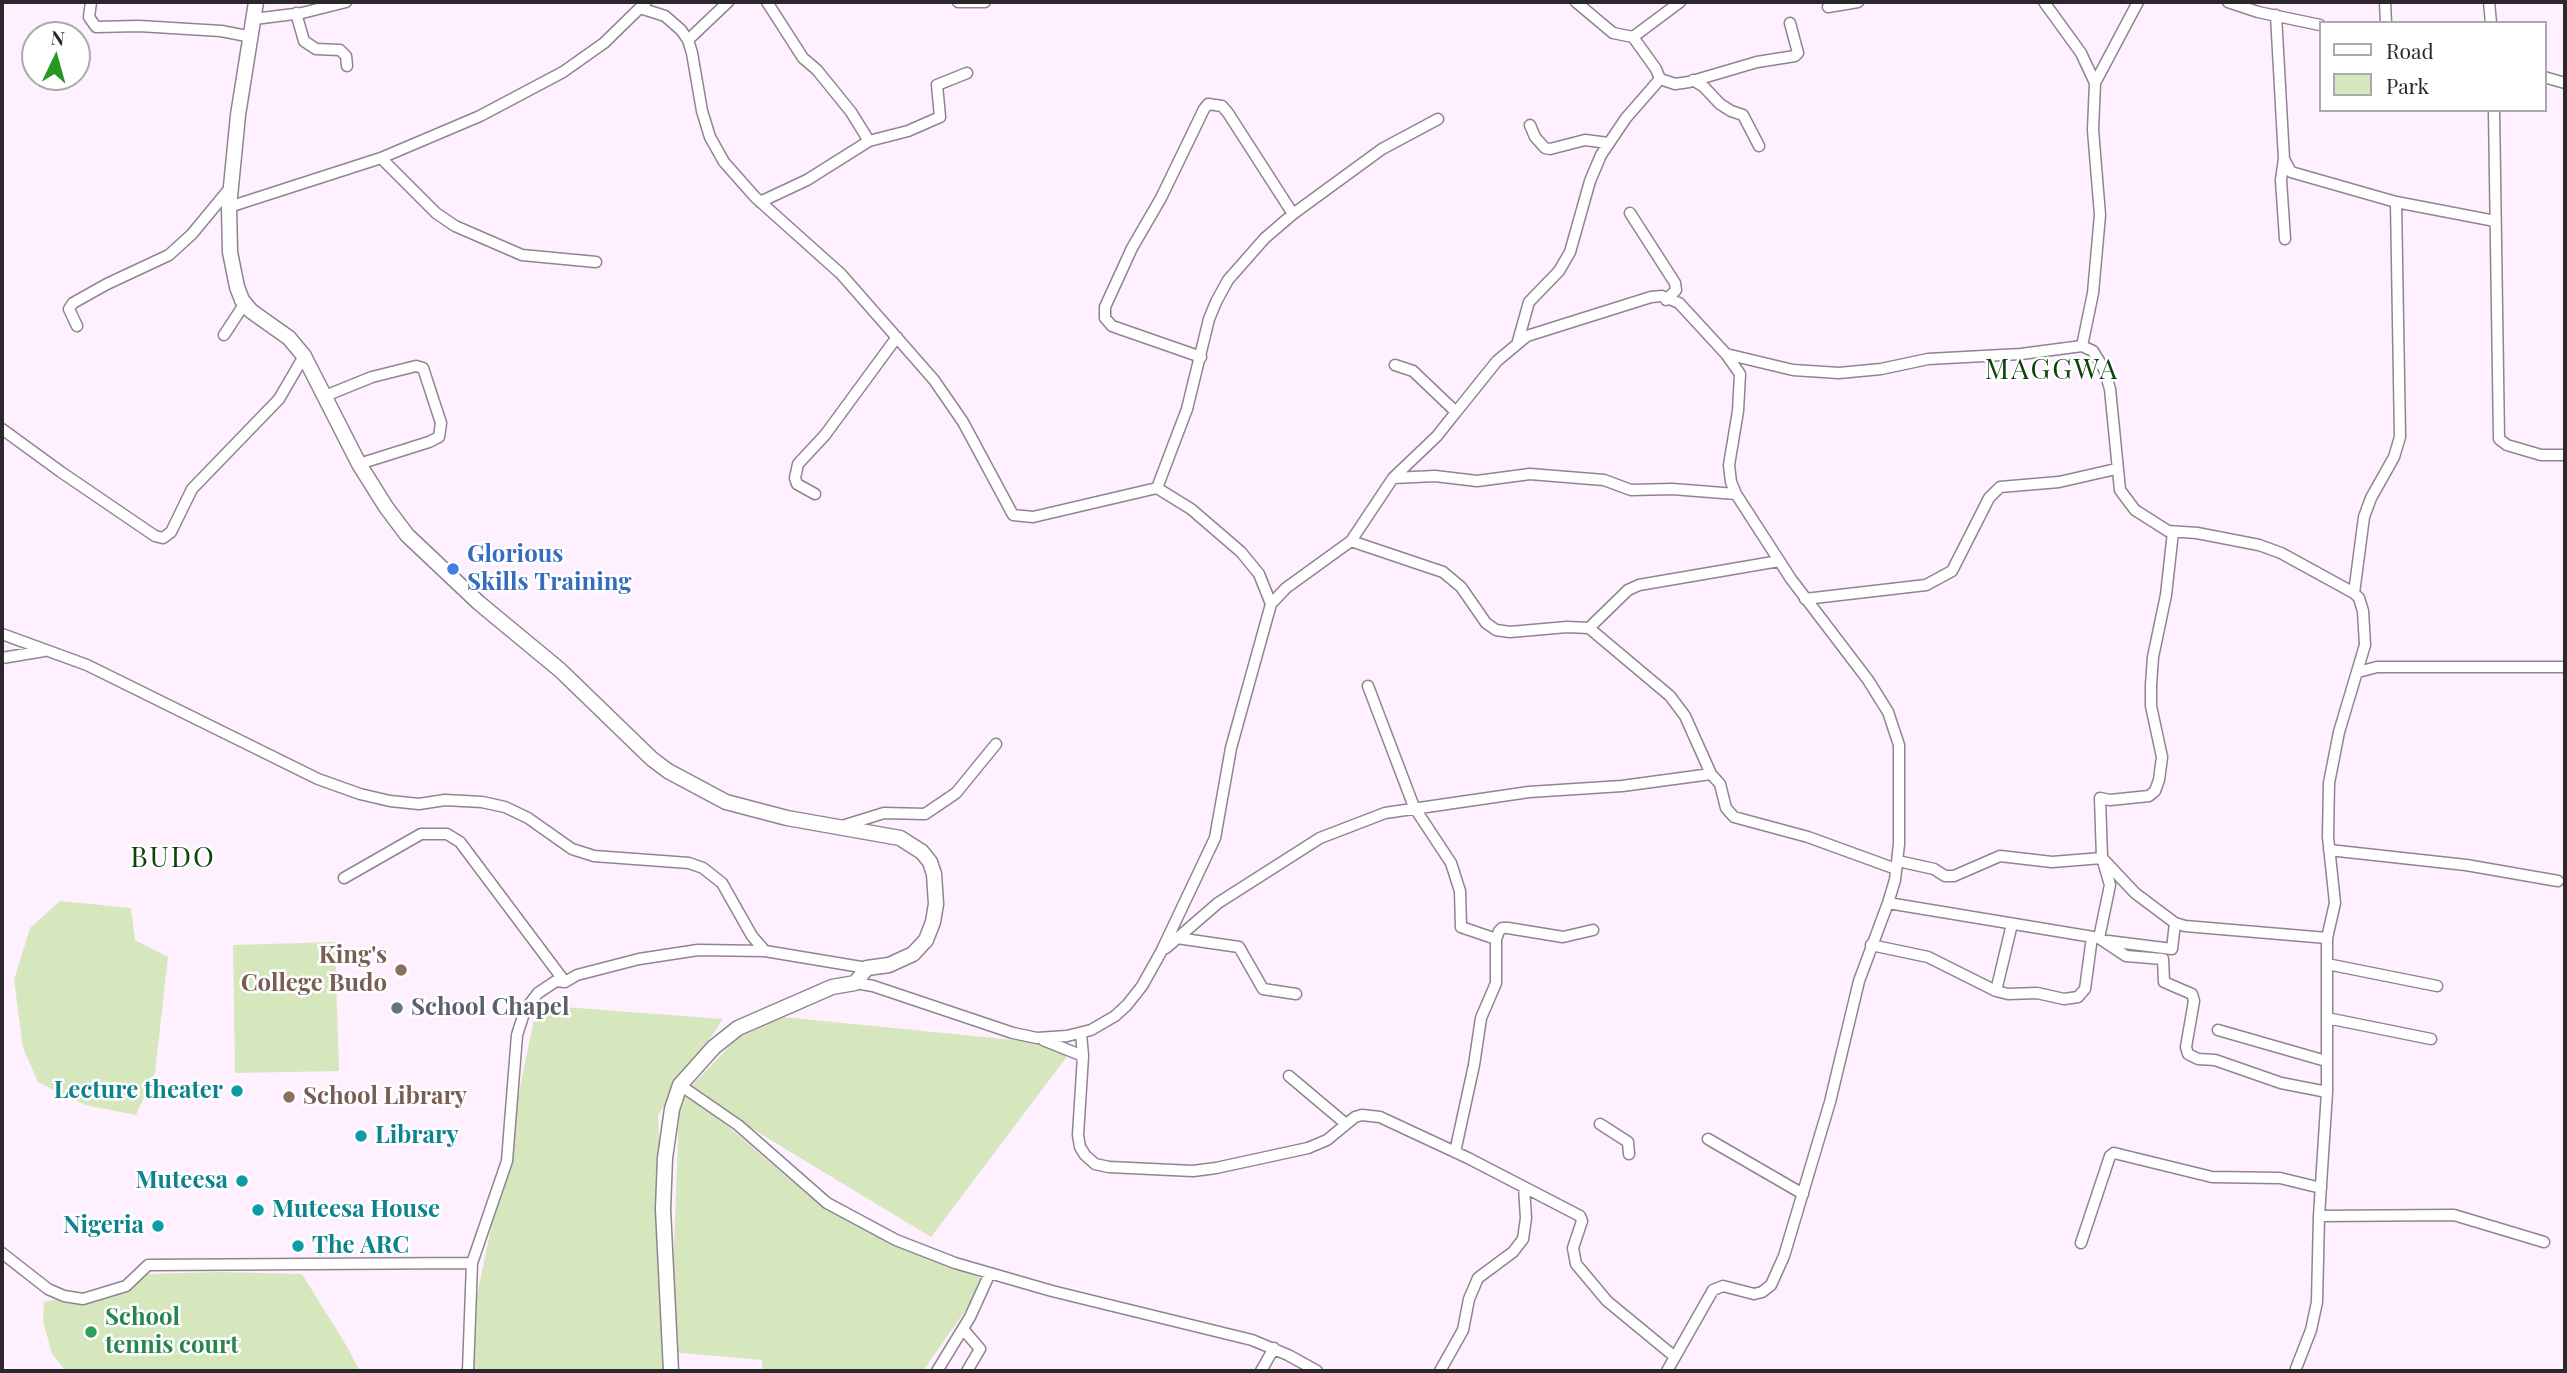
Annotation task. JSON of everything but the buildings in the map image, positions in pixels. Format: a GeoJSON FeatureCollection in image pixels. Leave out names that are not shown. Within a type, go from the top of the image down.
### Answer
{"type":"FeatureCollection","features":[{"type":"Feature","properties":{"kind":"street"},"geometry":{"type":"LineString","coordinates":[[91,2],[89,17],[96,27],[139,26],[221,31],[251,37]]}},
{"type":"Feature","properties":{"kind":"street"},"geometry":{"type":"LineString","coordinates":[[256,2],[236,127],[230,188],[230,252],[237,287],[251,311],[289,338],[304,356],[359,464],[386,508],[407,535],[479,603],[560,670],[652,759],[688,783],[726,802],[787,818],[900,838],[922,852],[930,862],[934,874],[936,904],[926,940],[913,954],[900,961],[867,968],[765,951],[698,950],[639,959],[577,975],[565,982],[556,981],[538,993],[525,1010],[517,1035],[507,1161],[472,1263],[468,1371]]}},
{"type":"Feature","properties":{"kind":"street"},"geometry":{"type":"LineString","coordinates":[[254,19],[346,2]]}},
{"type":"Feature","properties":{"kind":"street"},"geometry":{"type":"LineString","coordinates":[[688,40],[728,2]]}},
{"type":"Feature","properties":{"kind":"street"},"geometry":{"type":"LineString","coordinates":[[767,2],[803,58],[817,70],[851,112],[869,141]]}},
{"type":"Feature","properties":{"kind":"street"},"geometry":{"type":"LineString","coordinates":[[958,2],[985,2]]}},
{"type":"Feature","properties":{"kind":"street"},"geometry":{"type":"LineString","coordinates":[[1576,2],[1613,33],[1633,37],[1657,69],[1660,79]]}},
{"type":"Feature","properties":{"kind":"street"},"geometry":{"type":"LineString","coordinates":[[1633,37],[1680,2]]}},
{"type":"Feature","properties":{"kind":"street"},"geometry":{"type":"LineString","coordinates":[[1828,7],[1858,2]]}},
{"type":"Feature","properties":{"kind":"street"},"geometry":{"type":"LineString","coordinates":[[2044,2],[2081,53],[2095,83],[2094,156],[2099,215],[2093,293],[2082,346]]}},
{"type":"Feature","properties":{"kind":"street"},"geometry":{"type":"LineString","coordinates":[[2095,83],[2138,2]]}},
{"type":"Feature","properties":{"kind":"street"},"geometry":{"type":"LineString","coordinates":[[2228,2],[2235,6],[2318,25]]}},
{"type":"Feature","properties":{"kind":"street"},"geometry":{"type":"LineString","coordinates":[[2385,2],[2386,21]]}},
{"type":"Feature","properties":{"kind":"street"},"geometry":{"type":"LineString","coordinates":[[2489,2],[2491,21]]}},
{"type":"Feature","properties":{"kind":"street"},"geometry":{"type":"LineString","coordinates":[[229,207],[381,158],[480,116],[563,72],[604,43],[643,5],[665,16],[688,40],[702,111],[710,137],[724,162],[760,202],[841,274],[950,400],[1013,515],[1033,517],[1157,488],[1191,509],[1241,552],[1259,574],[1271,604]]}},
{"type":"Feature","properties":{"kind":"street"},"geometry":{"type":"LineString","coordinates":[[296,13],[304,41],[316,49],[340,50],[346,56],[348,66]]}},
{"type":"Feature","properties":{"kind":"street"},"geometry":{"type":"LineString","coordinates":[[2276,15],[2284,159],[2281,180],[2285,239]]}},
{"type":"Feature","properties":{"kind":"street"},"geometry":{"type":"LineString","coordinates":[[1660,79],[1675,84],[1757,62],[1795,56],[1797,52],[1790,23]]}},
{"type":"Feature","properties":{"kind":"street"},"geometry":{"type":"LineString","coordinates":[[760,202],[807,180],[869,141],[908,131],[940,117],[937,85],[967,73]]}},
{"type":"Feature","properties":{"kind":"street"},"geometry":{"type":"LineString","coordinates":[[2546,78],[2565,83]]}},
{"type":"Feature","properties":{"kind":"street"},"geometry":{"type":"LineString","coordinates":[[1518,341],[1529,302],[1559,271],[1570,252],[1590,181],[1608,143],[1660,79]]}},
{"type":"Feature","properties":{"kind":"street"},"geometry":{"type":"LineString","coordinates":[[1693,80],[1720,104],[1743,115],[1759,146]]}},
{"type":"Feature","properties":{"kind":"street"},"geometry":{"type":"LineString","coordinates":[[1201,357],[1112,326],[1105,318],[1105,307],[1132,248],[1161,198],[1208,104],[1222,106],[1228,113],[1293,214]]}},
{"type":"Feature","properties":{"kind":"street"},"geometry":{"type":"LineString","coordinates":[[2494,112],[2499,439],[2507,445],[2541,455],[2565,455]]}},
{"type":"Feature","properties":{"kind":"street"},"geometry":{"type":"LineString","coordinates":[[1157,488],[1187,409],[1209,319],[1221,291],[1249,254],[1293,214],[1382,149],[1438,119]]}},
{"type":"Feature","properties":{"kind":"street"},"geometry":{"type":"LineString","coordinates":[[1530,125],[1535,137],[1545,148],[1585,139],[1608,143]]}},
{"type":"Feature","properties":{"kind":"street"},"geometry":{"type":"LineString","coordinates":[[381,158],[436,213],[455,226],[522,255],[596,262]]}},
{"type":"Feature","properties":{"kind":"street"},"geometry":{"type":"LineString","coordinates":[[2284,159],[2288,168],[2296,175],[2396,202],[2495,221]]}},
{"type":"Feature","properties":{"kind":"street"},"geometry":{"type":"LineString","coordinates":[[77,326],[69,309],[73,303],[107,284],[169,256],[216,207],[230,188]]}},
{"type":"Feature","properties":{"kind":"street"},"geometry":{"type":"LineString","coordinates":[[2354,593],[2367,507],[2394,457],[2400,437],[2396,202]]}},
{"type":"Feature","properties":{"kind":"street"},"geometry":{"type":"LineString","coordinates":[[1630,213],[1675,283],[1676,290],[1667,300]]}},
{"type":"Feature","properties":{"kind":"street"},"geometry":{"type":"LineString","coordinates":[[1037,1038],[1081,1033],[1115,1016],[1142,986],[1161,952],[1214,838],[1236,730],[1271,604],[1286,588],[1351,541],[1393,478],[1437,436],[1497,361],[1518,341],[1543,329],[1651,297],[1662,296],[1679,303],[1740,374],[1738,411],[1728,474],[1736,494],[1805,599],[1868,680],[1895,727],[1900,764],[1897,865],[1888,903],[1871,945],[1848,1020],[1830,1102],[1784,1256],[1771,1285],[1762,1292],[1754,1294],[1723,1286],[1713,1290],[1667,1371]]}},
{"type":"Feature","properties":{"kind":"street"},"geometry":{"type":"LineString","coordinates":[[224,335],[245,303]]}},
{"type":"Feature","properties":{"kind":"street"},"geometry":{"type":"LineString","coordinates":[[815,494],[797,484],[795,478],[798,464],[825,435],[897,337]]}},
{"type":"Feature","properties":{"kind":"street"},"geometry":{"type":"LineString","coordinates":[[1726,355],[1793,369],[1839,373],[1939,358],[2021,354],[2082,346],[2093,351],[2104,369],[2110,390],[2116,469],[2120,490],[2127,502],[2173,532],[2197,533],[2259,545],[2281,553],[2359,598],[2365,622],[2365,645],[2339,732],[2331,773],[2329,850],[2334,902],[2327,938],[2327,1091],[2315,1314],[2295,1371]]}},
{"type":"Feature","properties":{"kind":"street"},"geometry":{"type":"LineString","coordinates":[[2,429],[155,536],[163,538],[171,532],[192,489],[279,399],[304,356]]}},
{"type":"Feature","properties":{"kind":"street"},"geometry":{"type":"LineString","coordinates":[[1395,365],[1413,371],[1456,412]]}},
{"type":"Feature","properties":{"kind":"street"},"geometry":{"type":"LineString","coordinates":[[325,396],[373,377],[416,366],[423,368],[441,423],[439,437],[359,464]]}},
{"type":"Feature","properties":{"kind":"street"},"geometry":{"type":"LineString","coordinates":[[1805,599],[1926,584],[1952,571],[1989,498],[2000,487],[2059,482],[2116,469]]}},
{"type":"Feature","properties":{"kind":"street"},"geometry":{"type":"LineString","coordinates":[[1393,478],[1435,476],[1477,481],[1530,474],[1604,480],[1631,490],[1672,489],[1736,494]]}},
{"type":"Feature","properties":{"kind":"street"},"geometry":{"type":"LineString","coordinates":[[1871,945],[1928,957],[1996,991],[2008,994],[2037,993],[2064,999],[2078,997],[2085,989],[2110,885],[2102,858],[2100,798],[2110,800],[2149,796],[2155,791],[2159,780],[2162,757],[2151,706],[2151,685],[2173,532]]}},
{"type":"Feature","properties":{"kind":"street"},"geometry":{"type":"LineString","coordinates":[[1351,541],[1443,572],[1461,587],[1486,623],[1496,631],[1567,626],[1589,628],[1670,696],[1685,716],[1711,775],[1720,783],[1724,802],[1734,817],[1808,836],[1897,865],[1934,869],[1945,876],[1954,876],[2000,856],[2052,862],[2102,858]]}},
{"type":"Feature","properties":{"kind":"street"},"geometry":{"type":"LineString","coordinates":[[1589,628],[1628,590],[1639,585],[1779,561]]}},
{"type":"Feature","properties":{"kind":"street"},"geometry":{"type":"LineString","coordinates":[[2,634],[87,665],[318,779],[360,794],[419,804],[444,800],[482,802],[505,807],[528,818],[572,849],[594,856],[689,863],[703,868],[722,883],[752,936],[765,951]]}},
{"type":"Feature","properties":{"kind":"street"},"geometry":{"type":"LineString","coordinates":[[2,658],[46,650]]}},
{"type":"Feature","properties":{"kind":"street"},"geometry":{"type":"LineString","coordinates":[[2358,671],[2376,667],[2565,667]]}},
{"type":"Feature","properties":{"kind":"street"},"geometry":{"type":"LineString","coordinates":[[1368,686],[1414,807],[1451,863],[1460,891],[1461,927],[1496,939]]}},
{"type":"Feature","properties":{"kind":"street"},"geometry":{"type":"LineString","coordinates":[[839,827],[884,813],[925,814],[956,793],[996,744]]}},
{"type":"Feature","properties":{"kind":"street"},"geometry":{"type":"LineString","coordinates":[[1161,952],[1218,903],[1301,848],[1385,813],[1529,792],[1580,790],[1711,775]]}},
{"type":"Feature","properties":{"kind":"street"},"geometry":{"type":"LineString","coordinates":[[344,878],[421,834],[447,834],[460,842],[565,982]]}},
{"type":"Feature","properties":{"kind":"street"},"geometry":{"type":"LineString","coordinates":[[2329,850],[2466,865],[2558,881]]}},
{"type":"Feature","properties":{"kind":"street"},"geometry":{"type":"LineString","coordinates":[[2102,858],[2135,892],[2175,923],[2198,928],[2327,938]]}},
{"type":"Feature","properties":{"kind":"street"},"geometry":{"type":"LineString","coordinates":[[1888,903],[2172,949],[2175,923]]}},
{"type":"Feature","properties":{"kind":"street"},"geometry":{"type":"LineString","coordinates":[[1996,991],[2012,924]]}},
{"type":"Feature","properties":{"kind":"street"},"geometry":{"type":"LineString","coordinates":[[1455,1152],[1481,1018],[1496,983],[1496,939],[1502,928],[1563,937],[1593,930]]}},
{"type":"Feature","properties":{"kind":"street"},"geometry":{"type":"LineString","coordinates":[[1177,938],[1239,947],[1263,989],[1296,994]]}},
{"type":"Feature","properties":{"kind":"street"},"geometry":{"type":"LineString","coordinates":[[2099,938],[2126,956],[2163,959],[2164,982],[2192,994],[2194,1001],[2186,1046],[2188,1054],[2198,1059],[2215,1060],[2281,1083],[2327,1091]]}},
{"type":"Feature","properties":{"kind":"street"},"geometry":{"type":"LineString","coordinates":[[2327,964],[2437,986]]}},
{"type":"Feature","properties":{"kind":"street"},"geometry":{"type":"LineString","coordinates":[[855,984],[867,968]]}},
{"type":"Feature","properties":{"kind":"street"},"geometry":{"type":"LineString","coordinates":[[671,1371],[663,1209],[665,1158],[672,1109],[680,1085],[713,1046],[738,1028],[832,988],[855,984],[873,986],[951,1010],[1083,1056]]}},
{"type":"Feature","properties":{"kind":"street"},"geometry":{"type":"LineString","coordinates":[[2327,1018],[2431,1039]]}},
{"type":"Feature","properties":{"kind":"street"},"geometry":{"type":"LineString","coordinates":[[2218,1030],[2326,1061]]}},
{"type":"Feature","properties":{"kind":"street"},"geometry":{"type":"LineString","coordinates":[[1081,1033],[1083,1056],[1078,1135],[1080,1147],[1095,1164],[1193,1171],[1216,1168],[1308,1148],[1327,1140],[1355,1116],[1369,1114],[1455,1152],[1580,1216],[1583,1221],[1573,1248],[1576,1264],[1607,1301],[1675,1357]]}},
{"type":"Feature","properties":{"kind":"street"},"geometry":{"type":"LineString","coordinates":[[1289,1076],[1346,1124]]}},
{"type":"Feature","properties":{"kind":"street"},"geometry":{"type":"LineString","coordinates":[[680,1085],[738,1125],[827,1203],[896,1240],[955,1264],[1052,1291],[1252,1340],[1317,1371]]}},
{"type":"Feature","properties":{"kind":"street"},"geometry":{"type":"LineString","coordinates":[[1600,1124],[1628,1142],[1629,1154]]}},
{"type":"Feature","properties":{"kind":"street"},"geometry":{"type":"LineString","coordinates":[[1708,1139],[1803,1194]]}},
{"type":"Feature","properties":{"kind":"street"},"geometry":{"type":"LineString","coordinates":[[2081,1243],[2110,1156],[2114,1153],[2212,1177],[2280,1178],[2321,1188]]}},
{"type":"Feature","properties":{"kind":"street"},"geometry":{"type":"LineString","coordinates":[[1440,1371],[1463,1330],[1469,1300],[1478,1278],[1513,1252],[1523,1239],[1526,1218],[1524,1187]]}},
{"type":"Feature","properties":{"kind":"street"},"geometry":{"type":"LineString","coordinates":[[2319,1216],[2454,1215],[2544,1242]]}},
{"type":"Feature","properties":{"kind":"street"},"geometry":{"type":"LineString","coordinates":[[2,1253],[48,1289],[65,1296],[83,1298],[125,1286],[148,1265],[472,1263]]}},
{"type":"Feature","properties":{"kind":"street"},"geometry":{"type":"LineString","coordinates":[[937,1371],[963,1329],[990,1273]]}},
{"type":"Feature","properties":{"kind":"street"},"geometry":{"type":"LineString","coordinates":[[963,1329],[980,1349],[967,1371]]}},
{"type":"Feature","properties":{"kind":"street"},"geometry":{"type":"LineString","coordinates":[[1261,1371],[1274,1349]]}},
{"type":"Feature","properties":{"kind":"green space"},"geometry":{"type":"Polygon","coordinates":[[[60,901],[131,908],[135,940],[168,957],[155,1073],[136,1115],[85,1105],[38,1082],[23,1048],[14,980],[30,928],[60,901]]]}},
{"type":"Feature","properties":{"kind":"green space"},"geometry":{"type":"Polygon","coordinates":[[[335,942],[339,1071],[235,1073],[233,945],[335,942]]]}},
{"type":"Feature","properties":{"kind":"green space"},"geometry":{"type":"Polygon","coordinates":[[[537,1005],[723,1019],[658,1115],[668,1371],[473,1371],[471,1325],[537,1005]]]}},
{"type":"Feature","properties":{"kind":"green space"},"geometry":{"type":"Polygon","coordinates":[[[782,1017],[1075,1046],[931,1237],[688,1090],[737,1038],[782,1017]]]}},
{"type":"Feature","properties":{"kind":"green space"},"geometry":{"type":"Polygon","coordinates":[[[680,1085],[810,1197],[986,1281],[923,1371],[762,1371],[762,1360],[670,1352],[680,1085]]]}},
{"type":"Feature","properties":{"kind":"green space"},"geometry":{"type":"Polygon","coordinates":[[[148,1274],[302,1274],[360,1371],[66,1371],[52,1354],[43,1321],[44,1302],[109,1289],[148,1274]]]}},
{"type":"Feature","properties":{"kind":"place","name":"Glorious Skills Training"},"geometry":{"type":"Point","coordinates":[453,569]}},
{"type":"Feature","properties":{"kind":"place","name":"King's College Budo"},"geometry":{"type":"Point","coordinates":[401,970]}},
{"type":"Feature","properties":{"kind":"place","name":"School Chapel"},"geometry":{"type":"Point","coordinates":[397,1008]}},
{"type":"Feature","properties":{"kind":"place","name":"Lecture theater"},"geometry":{"type":"Point","coordinates":[237,1091]}},
{"type":"Feature","properties":{"kind":"place","name":"School Library"},"geometry":{"type":"Point","coordinates":[289,1097]}},
{"type":"Feature","properties":{"kind":"place","name":"Library"},"geometry":{"type":"Point","coordinates":[361,1136]}},
{"type":"Feature","properties":{"kind":"place","name":"Muteesa"},"geometry":{"type":"Point","coordinates":[242,1181]}},
{"type":"Feature","properties":{"kind":"place","name":"Muteesa House"},"geometry":{"type":"Point","coordinates":[258,1210]}},
{"type":"Feature","properties":{"kind":"place","name":"Nigeria"},"geometry":{"type":"Point","coordinates":[158,1226]}},
{"type":"Feature","properties":{"kind":"place","name":"The ARC"},"geometry":{"type":"Point","coordinates":[298,1246]}},
{"type":"Feature","properties":{"kind":"place","name":"School tennis court"},"geometry":{"type":"Point","coordinates":[91,1332]}},
{"type":"Feature","properties":{"kind":"district","name":"MAGGWA"},"geometry":{"type":"Point","coordinates":[2052,370]}},
{"type":"Feature","properties":{"kind":"district","name":"BUDO"},"geometry":{"type":"Point","coordinates":[173,858]}}]}
